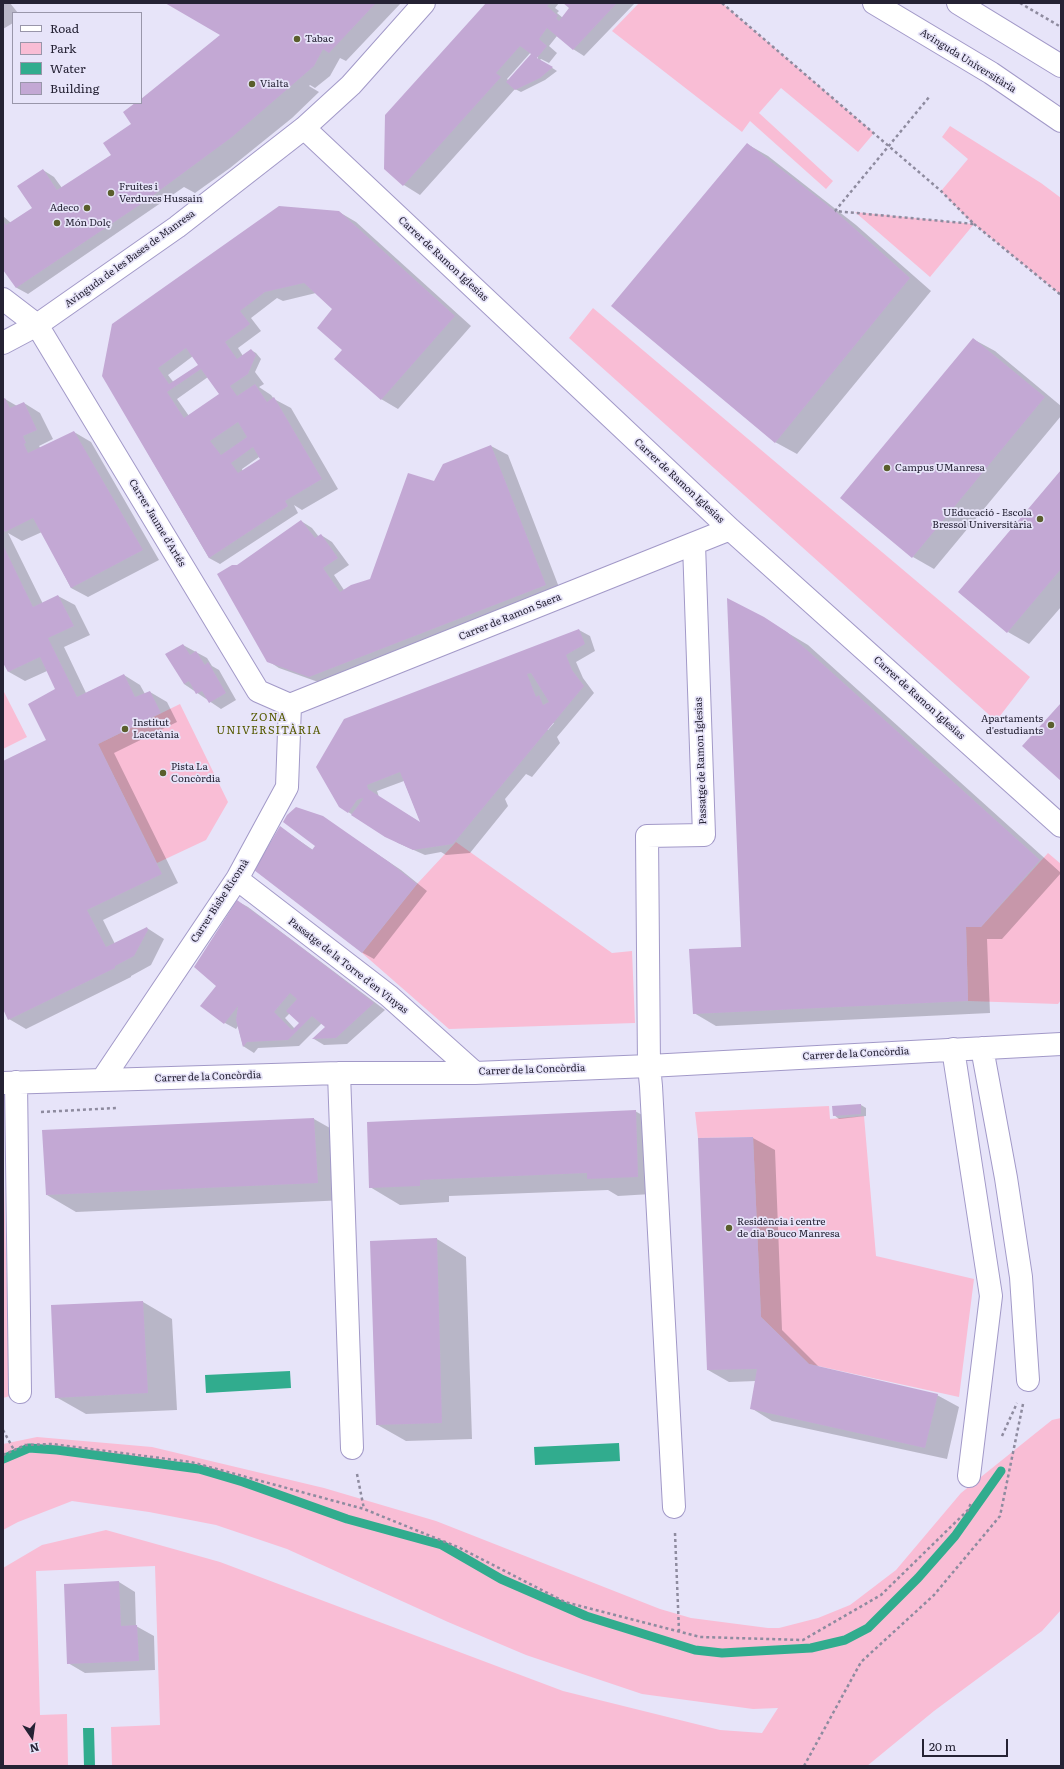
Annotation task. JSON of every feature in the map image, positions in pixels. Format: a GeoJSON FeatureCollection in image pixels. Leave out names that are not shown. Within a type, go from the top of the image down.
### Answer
{"type":"FeatureCollection","features":[{"type":"Feature","properties":{"kind":"street","name":"Avinguda de les Bases de Manresa"},"geometry":{"type":"LineString","coordinates":[[3,343],[37,325],[177,227],[304,128],[351,85],[424,3]]}},
{"type":"Feature","properties":{"kind":"street","name":"Avinguda Universitària"},"geometry":{"type":"LineString","coordinates":[[874,3],[991,73],[1061,120]]}},
{"type":"Feature","properties":{"kind":"street"},"geometry":{"type":"LineString","coordinates":[[958,3],[1061,66]]}},
{"type":"Feature","properties":{"kind":"street","name":"Carrer de Ramon Iglesias"},"geometry":{"type":"LineString","coordinates":[[304,128],[730,529],[1061,826]]}},
{"type":"Feature","properties":{"kind":"street"},"geometry":{"type":"LineString","coordinates":[[3,299],[37,325]]}},
{"type":"Feature","properties":{"kind":"street","name":"Carrer Jaume d'Artés"},"geometry":{"type":"LineString","coordinates":[[37,325],[258,691],[290,705]]}},
{"type":"Feature","properties":{"kind":"street","name":"Carrer de Ramon Saera"},"geometry":{"type":"LineString","coordinates":[[290,705],[730,529]]}},
{"type":"Feature","properties":{"kind":"street","name":"Passatge de Ramon Iglesias"},"geometry":{"type":"LineString","coordinates":[[648,1066],[647,836],[704,835],[694,544]]}},
{"type":"Feature","properties":{"kind":"street","name":"Carrer Bisbe Ricomà"},"geometry":{"type":"LineString","coordinates":[[102,1080],[237,880],[287,787],[290,705]]}},
{"type":"Feature","properties":{"kind":"street","name":"Passatge de la Torre d'en Vinyas"},"geometry":{"type":"LineString","coordinates":[[237,880],[389,996],[475,1072]]}},
{"type":"Feature","properties":{"kind":"street","name":"Carrer de la Concòrdia"},"geometry":{"type":"LineString","coordinates":[[9,1083],[339,1074],[475,1072],[648,1066],[1061,1044]]}},
{"type":"Feature","properties":{"kind":"street"},"geometry":{"type":"LineString","coordinates":[[982,1048],[1006,1178],[1021,1278],[1028,1380]]}},
{"type":"Feature","properties":{"kind":"street"},"geometry":{"type":"LineString","coordinates":[[953,1050],[992,1296],[972,1486]]}},
{"type":"Feature","properties":{"kind":"street"},"geometry":{"type":"LineString","coordinates":[[648,1066],[651,1086],[674,1507]]}},
{"type":"Feature","properties":{"kind":"street"},"geometry":{"type":"LineString","coordinates":[[339,1074],[352,1448]]}},
{"type":"Feature","properties":{"kind":"street"},"geometry":{"type":"LineString","coordinates":[[9,1083],[20,1392]]}},
{"type":"Feature","properties":{"kind":"path"},"geometry":{"type":"LineString","coordinates":[[722,3],[941,191],[974,224],[1061,295]]}},
{"type":"Feature","properties":{"kind":"path"},"geometry":{"type":"LineString","coordinates":[[1020,3],[1061,27]]}},
{"type":"Feature","properties":{"kind":"path"},"geometry":{"type":"LineString","coordinates":[[930,96],[835,211],[974,224]]}},
{"type":"Feature","properties":{"kind":"path"},"geometry":{"type":"LineString","coordinates":[[1001,1438],[1028,1380]]}},
{"type":"Feature","properties":{"kind":"path"},"geometry":{"type":"LineString","coordinates":[[804,1766],[861,1662],[934,1595],[1000,1516],[1028,1380]]}},
{"type":"Feature","properties":{"kind":"path"},"geometry":{"type":"LineString","coordinates":[[3,1430],[14,1450]]}},
{"type":"Feature","properties":{"kind":"path"},"geometry":{"type":"LineString","coordinates":[[3,1455],[25,1445],[52,1444],[191,1462],[364,1509],[460,1548],[565,1602],[700,1637],[803,1640],[881,1595],[968,1510],[972,1486]]}},
{"type":"Feature","properties":{"kind":"path"},"geometry":{"type":"LineString","coordinates":[[352,1448],[364,1509]]}},
{"type":"Feature","properties":{"kind":"path"},"geometry":{"type":"LineString","coordinates":[[674,1507],[680,1632]]}},
{"type":"Feature","properties":{"kind":"green space"},"geometry":{"type":"Polygon","coordinates":[[[639,3],[722,3],[874,133],[858,152],[781,88],[759,113],[833,181],[826,189],[750,121],[742,132],[612,31],[639,3]]]}},
{"type":"Feature","properties":{"kind":"green space"},"geometry":{"type":"Polygon","coordinates":[[[950,126],[1041,183],[1061,198],[1061,295],[974,224],[930,277],[855,212],[973,224],[941,191],[968,159],[942,137],[950,126]]]}},
{"type":"Feature","properties":{"kind":"green space"},"geometry":{"type":"Polygon","coordinates":[[[593,308],[1030,677],[996,721],[569,338],[593,308]]]}},
{"type":"Feature","properties":{"kind":"green space"},"geometry":{"type":"Polygon","coordinates":[[[3,690],[27,737],[3,749],[3,690]]]}},
{"type":"Feature","properties":{"kind":"green space","name":"Pista La Concòrdia"},"geometry":{"type":"Polygon","coordinates":[[[180,704],[228,802],[206,840],[157,863],[98,744],[180,704]]]}},
{"type":"Feature","properties":{"kind":"green space"},"geometry":{"type":"Polygon","coordinates":[[[456,842],[612,953],[632,951],[635,1023],[449,1029],[362,953],[417,884],[456,842]]]}},
{"type":"Feature","properties":{"kind":"green space"},"geometry":{"type":"Polygon","coordinates":[[[1048,853],[1061,864],[1061,1000],[1058,1004],[968,1001],[966,927],[981,927],[1048,853]]]}},
{"type":"Feature","properties":{"kind":"green space"},"geometry":{"type":"Polygon","coordinates":[[[829,1106],[830,1119],[864,1116],[876,1256],[974,1279],[959,1397],[809,1364],[761,1317],[753,1137],[698,1138],[695,1112],[829,1106]]]}},
{"type":"Feature","properties":{"kind":"green space"},"geometry":{"type":"Polygon","coordinates":[[[3,1149],[10,1396],[3,1398],[3,1149]]]}},
{"type":"Feature","properties":{"kind":"green space"},"geometry":{"type":"Polygon","coordinates":[[[1061,1418],[1061,1610],[1042,1631],[934,1711],[867,1766],[112,1766],[111,1727],[160,1725],[155,1566],[36,1571],[40,1715],[67,1714],[68,1766],[3,1766],[3,1568],[42,1545],[106,1530],[220,1562],[563,1691],[720,1730],[762,1733],[778,1708],[753,1709],[642,1694],[526,1655],[448,1622],[287,1549],[216,1525],[149,1512],[72,1501],[18,1522],[3,1530],[3,1444],[37,1437],[152,1447],[324,1488],[436,1521],[660,1609],[691,1618],[768,1628],[779,1628],[818,1618],[850,1605],[896,1570],[961,1493],[1052,1420],[1061,1418]]]}},
{"type":"Feature","properties":{"kind":"water"},"geometry":{"type":"Polygon","coordinates":[[[290,1371],[291,1388],[206,1393],[205,1375],[290,1371]]]}},
{"type":"Feature","properties":{"kind":"water"},"geometry":{"type":"Polygon","coordinates":[[[619,1443],[620,1461],[535,1465],[534,1447],[619,1443]]]}},
{"type":"Feature","properties":{"kind":"water"},"geometry":{"type":"Polygon","coordinates":[[[83,1728],[94,1728],[95,1766],[84,1766],[83,1728]]]}},
{"type":"Feature","properties":{"kind":"building"},"geometry":{"type":"Polygon","coordinates":[[[165,3],[376,3],[329,53],[323,49],[314,66],[232,137],[144,202],[16,288],[3,270],[3,221],[6,225],[32,208],[17,186],[43,169],[57,190],[111,155],[103,143],[131,124],[123,112],[134,104],[142,104],[142,98],[220,35],[165,3]]]}},
{"type":"Feature","properties":{"kind":"building"},"geometry":{"type":"Polygon","coordinates":[[[486,3],[548,3],[549,4],[547,6],[558,16],[556,18],[559,21],[569,8],[563,3],[617,3],[573,50],[547,28],[539,39],[547,46],[537,58],[553,67],[540,78],[515,90],[506,82],[531,54],[520,46],[496,73],[501,77],[403,186],[384,169],[385,115],[486,3]]]}},
{"type":"Feature","properties":{"kind":"building"},"geometry":{"type":"Polygon","coordinates":[[[747,143],[835,211],[910,278],[775,443],[611,306],[747,143]]]}},
{"type":"Feature","properties":{"kind":"building"},"geometry":{"type":"Polygon","coordinates":[[[279,206],[339,211],[455,316],[381,400],[334,359],[342,350],[317,328],[332,309],[304,283],[265,292],[240,311],[250,324],[225,342],[237,359],[251,349],[256,355],[248,374],[230,386],[237,396],[255,384],[267,402],[274,397],[322,479],[285,501],[288,506],[209,558],[102,376],[112,324],[279,206]],[[186,348],[158,368],[169,384],[198,365],[186,348]],[[201,369],[167,392],[184,418],[219,394],[201,369]],[[238,422],[210,441],[221,455],[247,437],[238,422]],[[253,447],[231,463],[238,473],[260,459],[253,447]]]}},
{"type":"Feature","properties":{"kind":"building"},"geometry":{"type":"Polygon","coordinates":[[[973,338],[1045,397],[912,558],[840,498],[973,338]]]}},
{"type":"Feature","properties":{"kind":"building"},"geometry":{"type":"Polygon","coordinates":[[[5,398],[10,408],[24,402],[37,430],[23,436],[26,443],[24,444],[28,453],[74,431],[143,550],[71,588],[33,518],[5,532],[3,529],[3,399],[5,398]]]}},
{"type":"Feature","properties":{"kind":"building"},"geometry":{"type":"Polygon","coordinates":[[[491,445],[546,585],[309,677],[267,662],[217,574],[232,565],[237,565],[301,520],[315,538],[321,534],[338,558],[323,568],[340,592],[351,585],[370,579],[408,473],[434,481],[443,464],[491,445]]]}},
{"type":"Feature","properties":{"kind":"building","name":"UEducació - Escola Bressol Universitària"},"geometry":{"type":"Polygon","coordinates":[[[1061,470],[1061,569],[1007,633],[958,592],[1061,470]]]}},
{"type":"Feature","properties":{"kind":"building"},"geometry":{"type":"Polygon","coordinates":[[[3,545],[33,607],[58,595],[74,626],[48,638],[77,697],[124,674],[135,697],[150,691],[161,713],[98,744],[162,874],[87,910],[106,947],[147,927],[148,930],[134,956],[115,966],[115,968],[8,1020],[3,1009],[3,761],[46,740],[28,704],[55,689],[40,657],[8,672],[3,663],[3,545]]]}},
{"type":"Feature","properties":{"kind":"building"},"geometry":{"type":"Polygon","coordinates":[[[727,598],[764,617],[787,632],[1040,860],[981,927],[966,927],[968,1001],[693,1014],[689,949],[741,947],[727,598]]]}},
{"type":"Feature","properties":{"kind":"building"},"geometry":{"type":"Polygon","coordinates":[[[579,629],[585,644],[566,655],[572,670],[584,686],[453,844],[413,850],[385,837],[351,815],[363,798],[357,800],[348,813],[339,807],[316,767],[344,719],[579,629]],[[531,673],[527,674],[536,697],[539,695],[543,705],[549,702],[531,673]],[[400,772],[367,785],[368,789],[420,822],[400,772]]]}},
{"type":"Feature","properties":{"kind":"building"},"geometry":{"type":"Polygon","coordinates":[[[183,644],[190,655],[196,651],[205,665],[208,662],[226,693],[209,703],[202,691],[196,694],[189,681],[184,684],[165,654],[183,644]]]}},
{"type":"Feature","properties":{"kind":"building","name":"Apartaments d'estudiants"},"geometry":{"type":"Polygon","coordinates":[[[1061,703],[1061,781],[1022,746],[1061,703]]]}},
{"type":"Feature","properties":{"kind":"building"},"geometry":{"type":"Polygon","coordinates":[[[296,807],[323,816],[389,862],[417,884],[362,953],[254,870],[280,826],[312,850],[315,846],[283,822],[287,815],[296,807]]]}},
{"type":"Feature","properties":{"kind":"building"},"geometry":{"type":"Polygon","coordinates":[[[237,900],[374,1003],[336,1038],[312,1039],[325,1027],[312,1016],[288,1040],[247,1042],[243,1047],[236,1020],[238,1006],[224,1024],[200,1006],[216,986],[194,967],[237,900]],[[290,993],[274,1012],[292,1030],[299,1023],[286,1011],[297,999],[290,993]]]}},
{"type":"Feature","properties":{"kind":"building"},"geometry":{"type":"Polygon","coordinates":[[[861,1104],[861,1114],[833,1116],[832,1106],[861,1104]]]}},
{"type":"Feature","properties":{"kind":"building"},"geometry":{"type":"Polygon","coordinates":[[[636,1110],[638,1177],[587,1179],[587,1173],[420,1180],[420,1186],[369,1188],[367,1122],[636,1110]]]}},
{"type":"Feature","properties":{"kind":"building"},"geometry":{"type":"Polygon","coordinates":[[[314,1118],[318,1183],[46,1195],[42,1130],[314,1118]]]}},
{"type":"Feature","properties":{"kind":"building","name":"Residència i centre de dia Bouco Manresa"},"geometry":{"type":"Polygon","coordinates":[[[753,1137],[761,1317],[809,1364],[938,1394],[925,1448],[750,1409],[757,1369],[707,1370],[698,1138],[753,1137]]]}},
{"type":"Feature","properties":{"kind":"building"},"geometry":{"type":"Polygon","coordinates":[[[437,1238],[442,1423],[376,1425],[370,1241],[437,1238]]]}},
{"type":"Feature","properties":{"kind":"building"},"geometry":{"type":"Polygon","coordinates":[[[143,1301],[148,1393],[55,1398],[51,1305],[143,1301]]]}},
{"type":"Feature","properties":{"kind":"building"},"geometry":{"type":"Polygon","coordinates":[[[119,1581],[121,1626],[137,1625],[139,1661],[67,1664],[64,1584],[119,1581]]]}},
{"type":"Feature","properties":{"kind":"waterway"},"geometry":{"type":"LineString","coordinates":[[3,1459],[29,1448],[57,1450],[199,1469],[243,1482],[347,1519],[442,1545],[501,1579],[586,1616],[695,1650],[722,1653],[811,1648],[845,1640],[868,1628],[918,1578],[955,1536],[1001,1471]]}},
{"type":"Feature","properties":{"kind":"place","name":"Tabac"},"geometry":{"type":"Point","coordinates":[297,39]}},
{"type":"Feature","properties":{"kind":"place","name":"Vialta"},"geometry":{"type":"Point","coordinates":[252,84]}},
{"type":"Feature","properties":{"kind":"place","name":"Fruites i Verdures Hussain"},"geometry":{"type":"Point","coordinates":[111,193]}},
{"type":"Feature","properties":{"kind":"place","name":"Adeco"},"geometry":{"type":"Point","coordinates":[87,208]}},
{"type":"Feature","properties":{"kind":"place","name":"Món Dolç"},"geometry":{"type":"Point","coordinates":[57,223]}},
{"type":"Feature","properties":{"kind":"place","name":"Campus UManresa"},"geometry":{"type":"Point","coordinates":[887,468]}},
{"type":"Feature","properties":{"kind":"place","name":"UEducació - Escola Bressol Universitària"},"geometry":{"type":"Point","coordinates":[1040,519]}},
{"type":"Feature","properties":{"kind":"place","name":"Apartaments d'estudiants"},"geometry":{"type":"Point","coordinates":[1051,725]}},
{"type":"Feature","properties":{"kind":"place","name":"Institut Lacetània"},"geometry":{"type":"Point","coordinates":[125,729]}},
{"type":"Feature","properties":{"kind":"place","name":"Pista La Concòrdia"},"geometry":{"type":"Point","coordinates":[163,773]}},
{"type":"Feature","properties":{"kind":"place","name":"Residència i centre de dia Bouco Manresa"},"geometry":{"type":"Point","coordinates":[729,1228]}},
{"type":"Feature","properties":{"kind":"district","name":"ZONA UNIVERSITÀRIA"},"geometry":{"type":"Point","coordinates":[269,724]}}]}
